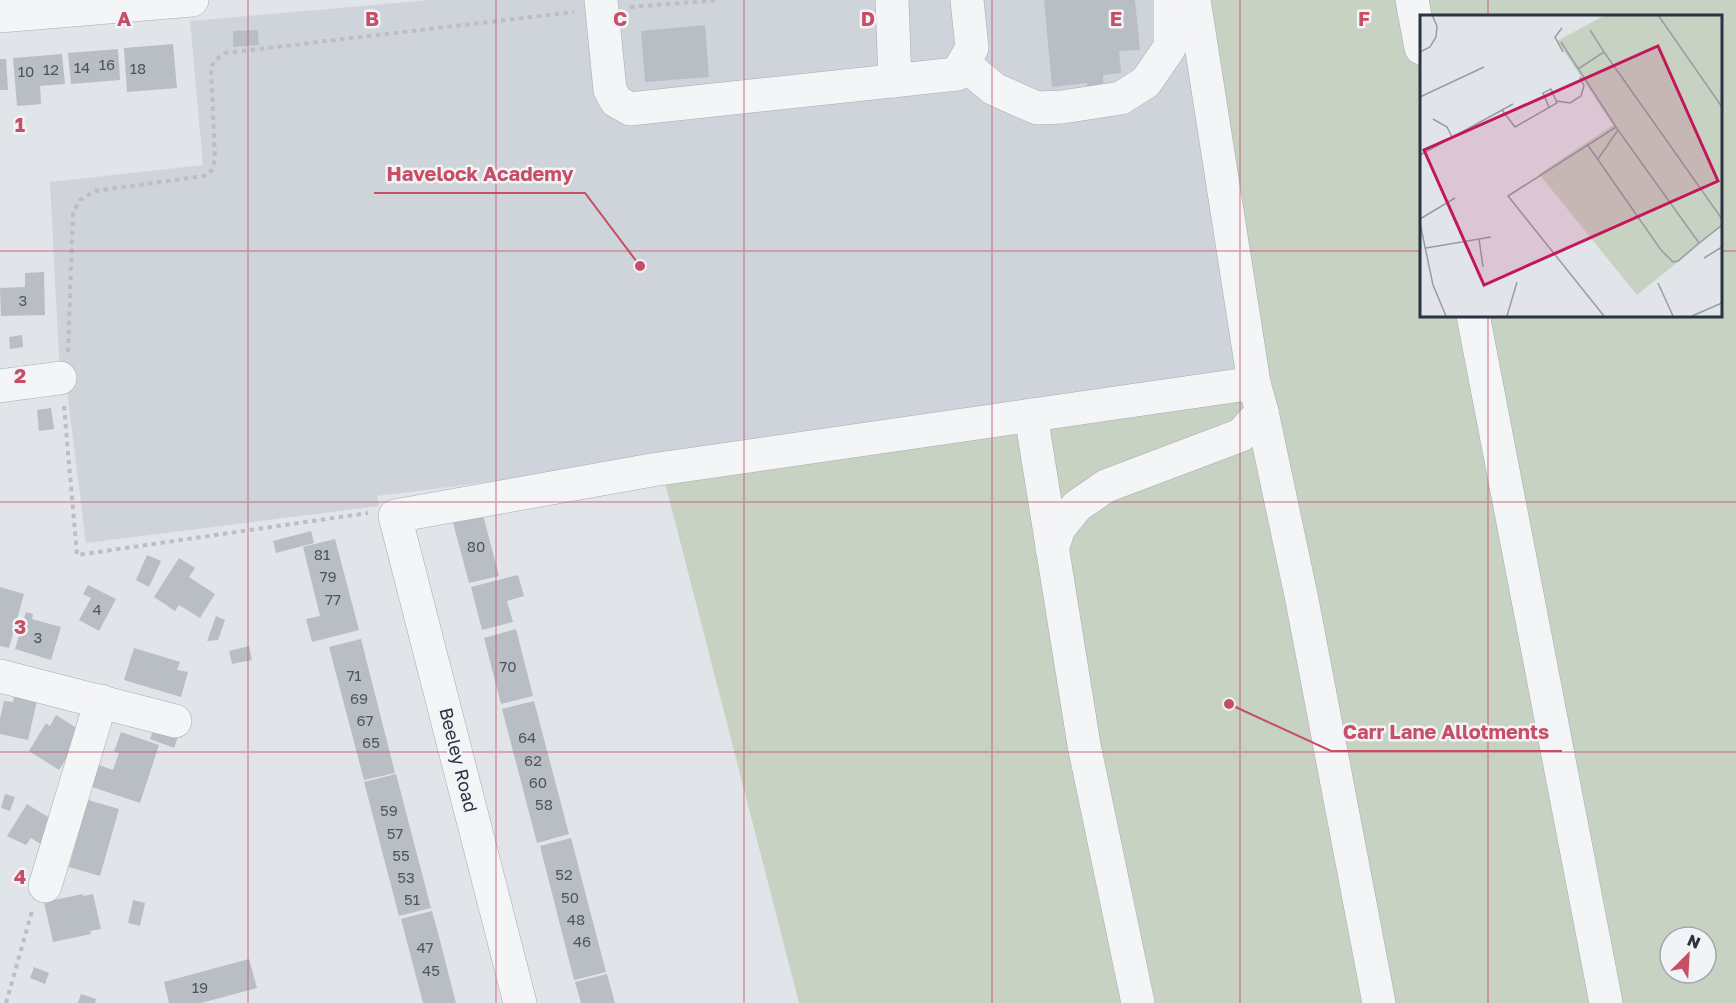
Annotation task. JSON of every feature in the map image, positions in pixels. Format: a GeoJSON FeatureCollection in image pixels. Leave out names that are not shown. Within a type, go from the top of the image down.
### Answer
{"type":"FeatureCollection","features":[{"type":"Feature","properties":{"kind":"street"},"geometry":{"type":"LineString","coordinates":[[0,16],[192,0]]}},
{"type":"Feature","properties":{"kind":"street"},"geometry":{"type":"LineString","coordinates":[[892,0],[895,81]]}},
{"type":"Feature","properties":{"kind":"street"},"geometry":{"type":"LineString","coordinates":[[601,4],[610,90],[616,101],[630,109],[957,74],[972,48],[967,0]]}},
{"type":"Feature","properties":{"kind":"street"},"geometry":{"type":"LineString","coordinates":[[964,64],[994,89],[1037,108],[1062,107],[1121,98],[1146,82],[1170,47],[1170,0]]}},
{"type":"Feature","properties":{"kind":"street"},"geometry":{"type":"LineString","coordinates":[[1194,0],[1258,397],[1302,600],[1379,1003]]}},
{"type":"Feature","properties":{"kind":"street"},"geometry":{"type":"LineString","coordinates":[[1412,0],[1420,43]]}},
{"type":"Feature","properties":{"kind":"street"},"geometry":{"type":"LineString","coordinates":[[1473,316],[1606,1003]]}},
{"type":"Feature","properties":{"kind":"street"},"geometry":{"type":"LineString","coordinates":[[0,386],[57,378]]}},
{"type":"Feature","properties":{"kind":"street"},"geometry":{"type":"LineString","coordinates":[[395,516],[652,470],[1031,415],[1258,397]]}},
{"type":"Feature","properties":{"kind":"street"},"geometry":{"type":"LineString","coordinates":[[1052,549],[1059,528],[1077,506],[1106,486],[1241,435],[1258,397]]}},
{"type":"Feature","properties":{"kind":"street"},"geometry":{"type":"LineString","coordinates":[[1031,415],[1084,745],[1138,1003]]}},
{"type":"Feature","properties":{"kind":"street","name":"Beeley Road"},"geometry":{"type":"LineString","coordinates":[[395,516],[520,1003]]}},
{"type":"Feature","properties":{"kind":"street"},"geometry":{"type":"LineString","coordinates":[[0,676],[175,721]]}},
{"type":"Feature","properties":{"kind":"street"},"geometry":{"type":"LineString","coordinates":[[45,886],[101,701]]}},
{"type":"Feature","properties":{"kind":"path"},"geometry":{"type":"LineString","coordinates":[[395,516],[375,512],[77,555],[63,397],[54,395],[57,378],[52,363],[58,359],[67,361],[73,213],[80,200],[95,191],[204,176],[212,170],[215,160],[211,67],[215,60],[225,52],[601,4],[720,0]]}},
{"type":"Feature","properties":{"kind":"path"},"geometry":{"type":"LineString","coordinates":[[6,1003],[34,904],[45,886]]}},
{"type":"Feature","properties":{"kind":"shaded area"},"geometry":{"type":"Polygon","coordinates":[[[430,0],[1180,0],[1244,370],[650,462],[377,496],[379,506],[86,543],[67,390],[60,378],[50,182],[203,165],[190,21],[430,0]]]}},
{"type":"Feature","properties":{"kind":"green space"},"geometry":{"type":"Polygon","coordinates":[[[1180,0],[1736,0],[1736,1003],[799,1003],[662,471],[1244,369],[1180,0]]]}},
{"type":"Feature","properties":{"kind":"building"},"geometry":{"type":"Polygon","coordinates":[[[1044,0],[1135,0],[1140,50],[1119,51],[1121,73],[1103,75],[1104,91],[1087,92],[1087,83],[1052,87],[1044,0]]]}},
{"type":"Feature","properties":{"kind":"building"},"geometry":{"type":"Polygon","coordinates":[[[705,25],[709,77],[645,82],[641,31],[705,25]]]}},
{"type":"Feature","properties":{"kind":"building"},"geometry":{"type":"Polygon","coordinates":[[[258,30],[259,45],[233,47],[233,31],[258,30]]]}},
{"type":"Feature","properties":{"kind":"building"},"geometry":{"type":"Polygon","coordinates":[[[173,44],[177,88],[127,92],[124,48],[173,44]]]}},
{"type":"Feature","properties":{"kind":"building"},"geometry":{"type":"Polygon","coordinates":[[[118,49],[120,80],[71,84],[68,53],[118,49]]]}},
{"type":"Feature","properties":{"kind":"building"},"geometry":{"type":"Polygon","coordinates":[[[62,54],[65,84],[40,86],[41,104],[17,106],[13,58],[62,54]]]}},
{"type":"Feature","properties":{"kind":"building"},"geometry":{"type":"Polygon","coordinates":[[[0,59],[6,59],[8,90],[0,90],[0,59]]]}},
{"type":"Feature","properties":{"kind":"building"},"geometry":{"type":"Polygon","coordinates":[[[44,272],[45,315],[1,316],[0,288],[25,287],[25,273],[44,272]]]}},
{"type":"Feature","properties":{"kind":"building"},"geometry":{"type":"Polygon","coordinates":[[[22,335],[23,347],[10,349],[9,337],[22,335]]]}},
{"type":"Feature","properties":{"kind":"building"},"geometry":{"type":"Polygon","coordinates":[[[51,408],[54,429],[39,431],[37,410],[51,408]]]}},
{"type":"Feature","properties":{"kind":"building"},"geometry":{"type":"Polygon","coordinates":[[[482,511],[499,576],[469,583],[452,519],[482,511]]]}},
{"type":"Feature","properties":{"kind":"building"},"geometry":{"type":"Polygon","coordinates":[[[311,531],[314,543],[276,553],[273,541],[311,531]]]}},
{"type":"Feature","properties":{"kind":"building"},"geometry":{"type":"Polygon","coordinates":[[[335,539],[359,630],[312,642],[306,619],[320,616],[303,547],[335,539]]]}},
{"type":"Feature","properties":{"kind":"building"},"geometry":{"type":"Polygon","coordinates":[[[147,555],[161,561],[149,587],[136,580],[147,555]]]}},
{"type":"Feature","properties":{"kind":"building"},"geometry":{"type":"Polygon","coordinates":[[[179,558],[195,568],[189,577],[215,594],[200,618],[179,605],[175,611],[154,597],[179,558]]]}},
{"type":"Feature","properties":{"kind":"building"},"geometry":{"type":"Polygon","coordinates":[[[518,575],[524,596],[507,601],[513,622],[482,630],[471,587],[518,575]]]}},
{"type":"Feature","properties":{"kind":"building"},"geometry":{"type":"Polygon","coordinates":[[[88,585],[116,599],[99,631],[79,620],[91,598],[83,594],[88,585]]]}},
{"type":"Feature","properties":{"kind":"building"},"geometry":{"type":"Polygon","coordinates":[[[0,587],[24,594],[9,648],[0,646],[0,587]]]}},
{"type":"Feature","properties":{"kind":"building"},"geometry":{"type":"Polygon","coordinates":[[[26,612],[33,614],[32,619],[61,627],[51,660],[15,649],[26,612]]]}},
{"type":"Feature","properties":{"kind":"building"},"geometry":{"type":"Polygon","coordinates":[[[216,616],[225,620],[218,640],[207,641],[216,616]]]}},
{"type":"Feature","properties":{"kind":"building"},"geometry":{"type":"Polygon","coordinates":[[[516,629],[533,696],[501,704],[484,638],[516,629]]]}},
{"type":"Feature","properties":{"kind":"building"},"geometry":{"type":"Polygon","coordinates":[[[361,639],[395,773],[364,780],[329,647],[361,639]]]}},
{"type":"Feature","properties":{"kind":"building"},"geometry":{"type":"Polygon","coordinates":[[[249,646],[252,660],[232,664],[229,651],[249,646]]]}},
{"type":"Feature","properties":{"kind":"building"},"geometry":{"type":"Polygon","coordinates":[[[134,648],[180,662],[177,670],[188,672],[181,697],[124,680],[134,648]]]}},
{"type":"Feature","properties":{"kind":"building"},"geometry":{"type":"Polygon","coordinates":[[[16,687],[39,692],[28,740],[0,734],[0,719],[4,701],[13,702],[16,687]]]}},
{"type":"Feature","properties":{"kind":"building"},"geometry":{"type":"Polygon","coordinates":[[[534,701],[569,834],[537,843],[502,709],[534,701]]]}},
{"type":"Feature","properties":{"kind":"building"},"geometry":{"type":"Polygon","coordinates":[[[56,715],[80,730],[77,742],[59,770],[29,751],[46,723],[50,726],[56,715]]]}},
{"type":"Feature","properties":{"kind":"building"},"geometry":{"type":"Polygon","coordinates":[[[155,725],[179,734],[174,748],[150,739],[155,725]]]}},
{"type":"Feature","properties":{"kind":"building"},"geometry":{"type":"Polygon","coordinates":[[[121,732],[159,745],[140,803],[92,787],[99,765],[113,770],[119,753],[114,752],[121,732]]]}},
{"type":"Feature","properties":{"kind":"building"},"geometry":{"type":"Polygon","coordinates":[[[396,774],[431,908],[399,916],[364,782],[396,774]]]}},
{"type":"Feature","properties":{"kind":"building"},"geometry":{"type":"Polygon","coordinates":[[[5,794],[15,797],[10,811],[1,808],[5,794]]]}},
{"type":"Feature","properties":{"kind":"building"},"geometry":{"type":"Polygon","coordinates":[[[88,800],[119,809],[100,876],[69,867],[88,800]]]}},
{"type":"Feature","properties":{"kind":"building"},"geometry":{"type":"Polygon","coordinates":[[[27,804],[56,822],[42,845],[31,838],[26,845],[7,836],[27,804]]]}},
{"type":"Feature","properties":{"kind":"building"},"geometry":{"type":"Polygon","coordinates":[[[571,838],[606,972],[574,980],[540,846],[571,838]]]}},
{"type":"Feature","properties":{"kind":"building"},"geometry":{"type":"Polygon","coordinates":[[[83,894],[83,896],[93,894],[101,929],[90,931],[91,934],[53,942],[44,902],[83,894]]]}},
{"type":"Feature","properties":{"kind":"building"},"geometry":{"type":"Polygon","coordinates":[[[133,900],[145,903],[140,926],[128,923],[133,900]]]}},
{"type":"Feature","properties":{"kind":"building"},"geometry":{"type":"Polygon","coordinates":[[[432,911],[456,1003],[423,1003],[401,919],[432,911]]]}},
{"type":"Feature","properties":{"kind":"building"},"geometry":{"type":"Polygon","coordinates":[[[249,959],[257,988],[201,1003],[169,1003],[164,982],[249,959]]]}},
{"type":"Feature","properties":{"kind":"building"},"geometry":{"type":"Polygon","coordinates":[[[34,967],[49,973],[45,984],[30,978],[34,967]]]}},
{"type":"Feature","properties":{"kind":"building"},"geometry":{"type":"Polygon","coordinates":[[[607,974],[615,1003],[581,1003],[575,982],[607,974]]]}},
{"type":"Feature","properties":{"kind":"building"},"geometry":{"type":"Polygon","coordinates":[[[81,994],[96,999],[95,1003],[78,1003],[81,994]]]}},
{"type":"Feature","properties":{"kind":"place","name":"Havelock Academy"},"geometry":{"type":"Point","coordinates":[640,266]}},
{"type":"Feature","properties":{"kind":"place","name":"Carr Lane Allotments"},"geometry":{"type":"Point","coordinates":[1229,704]}}]}
